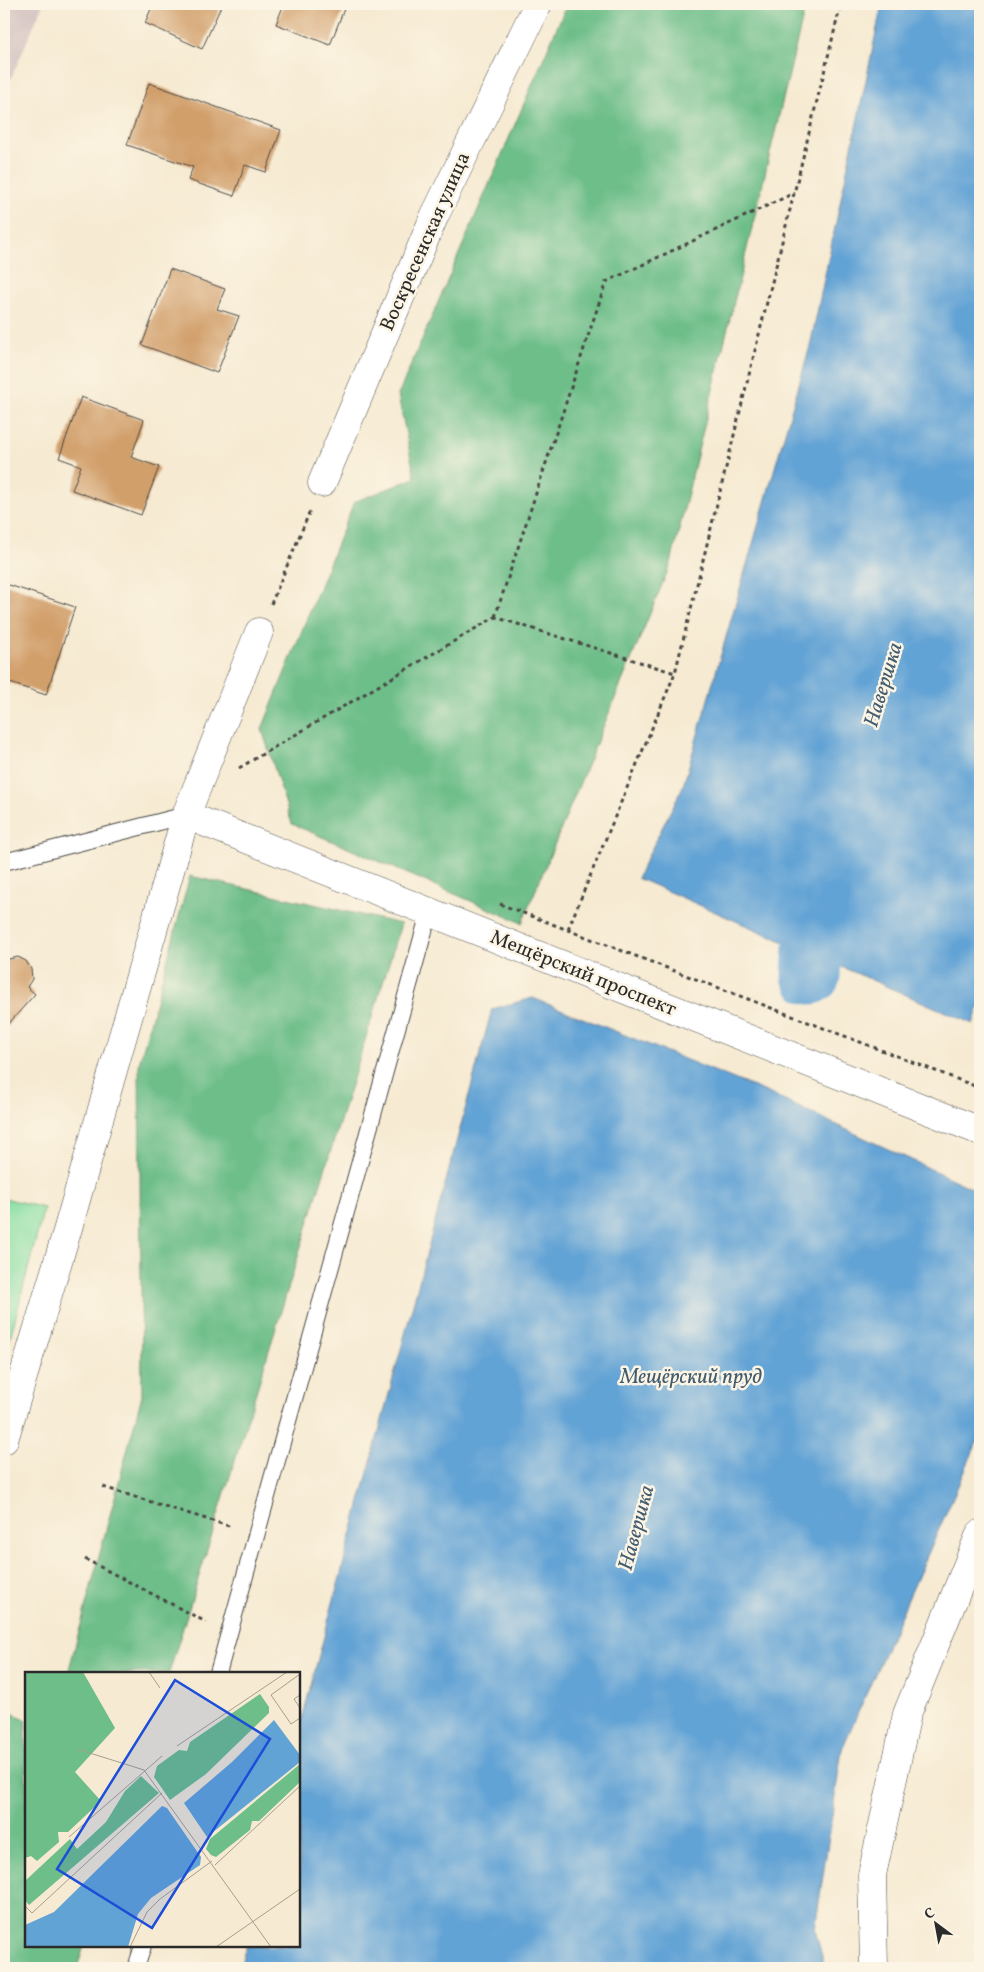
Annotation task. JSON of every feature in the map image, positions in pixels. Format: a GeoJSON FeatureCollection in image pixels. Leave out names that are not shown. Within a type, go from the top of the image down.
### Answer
{"type":"FeatureCollection","features":[{"type":"Feature","properties":{"kind":"street","name":"Воскресенская улица"},"geometry":{"type":"LineString","coordinates":[[322,484],[434,217],[538,4]]}},
{"type":"Feature","properties":{"kind":"street"},"geometry":{"type":"LineString","coordinates":[[4,1440],[68,1228],[186,815],[259,632]]}},
{"type":"Feature","properties":{"kind":"street","name":"Мещёрский проспект"},"geometry":{"type":"LineString","coordinates":[[186,815],[980,1131]]}},
{"type":"Feature","properties":{"kind":"street"},"geometry":{"type":"LineString","coordinates":[[874,1968],[872,1875],[907,1714],[980,1534]]}},
{"type":"Feature","properties":{"kind":"lane"},"geometry":{"type":"LineString","coordinates":[[4,862],[186,815]]}},
{"type":"Feature","properties":{"kind":"lane"},"geometry":{"type":"LineString","coordinates":[[218,1672],[429,913]]}},
{"type":"Feature","properties":{"kind":"lane"},"geometry":{"type":"LineString","coordinates":[[136,1968],[142,1947]]}},
{"type":"Feature","properties":{"kind":"path"},"geometry":{"type":"LineString","coordinates":[[841,4],[675,673],[568,929],[980,1088]]}},
{"type":"Feature","properties":{"kind":"path"},"geometry":{"type":"LineString","coordinates":[[238,768],[495,617],[606,282],[794,193]]}},
{"type":"Feature","properties":{"kind":"path"},"geometry":{"type":"LineString","coordinates":[[259,632],[322,484]]}},
{"type":"Feature","properties":{"kind":"path"},"geometry":{"type":"LineString","coordinates":[[495,617],[675,673]]}},
{"type":"Feature","properties":{"kind":"path"},"geometry":{"type":"LineString","coordinates":[[103,1487],[256,1534]]}},
{"type":"Feature","properties":{"kind":"path"},"geometry":{"type":"LineString","coordinates":[[85,1559],[229,1634]]}},
{"type":"Feature","properties":{"kind":"shaded area"},"geometry":{"type":"Polygon","coordinates":[[[4,4],[43,4],[4,95],[4,4]]]}},
{"type":"Feature","properties":{"kind":"green space"},"geometry":{"type":"Polygon","coordinates":[[[567,4],[806,4],[671,563],[522,923],[292,824],[262,729],[354,502],[415,478],[398,395],[567,4]]]}},
{"type":"Feature","properties":{"kind":"green space"},"geometry":{"type":"Polygon","coordinates":[[[190,876],[401,924],[169,1672],[68,1672],[142,1395],[139,1064],[190,876]]]}},
{"type":"Feature","properties":{"kind":"green space"},"geometry":{"type":"Polygon","coordinates":[[[4,1198],[44,1208],[4,1361],[4,1198]]]}},
{"type":"Feature","properties":{"kind":"green space"},"geometry":{"type":"Polygon","coordinates":[[[4,1710],[25,1719],[25,1947],[84,1947],[77,1968],[4,1968],[4,1710]]]}},
{"type":"Feature","properties":{"kind":"water"},"geometry":{"type":"Polygon","coordinates":[[[882,4],[980,4],[980,1004],[973,1024],[637,878],[683,786],[810,346],[882,4]]]}},
{"type":"Feature","properties":{"kind":"water","name":"Мещёрский пруд"},"geometry":{"type":"Polygon","coordinates":[[[533,998],[766,1092],[980,1192],[980,1436],[842,1749],[815,1929],[825,1968],[240,1968],[246,1947],[300,1947],[300,1726],[492,1009],[533,998]]]}},
{"type":"Feature","properties":{"kind":"building"},"geometry":{"type":"Polygon","coordinates":[[[138,4],[222,4],[202,49],[145,23],[151,9],[138,4]]]}},
{"type":"Feature","properties":{"kind":"building"},"geometry":{"type":"Polygon","coordinates":[[[284,4],[346,4],[330,45],[276,24],[284,4]]]}},
{"type":"Feature","properties":{"kind":"building"},"geometry":{"type":"Polygon","coordinates":[[[149,83],[281,130],[266,172],[245,165],[234,196],[188,180],[193,167],[127,145],[149,83]]]}},
{"type":"Feature","properties":{"kind":"building"},"geometry":{"type":"Polygon","coordinates":[[[170,269],[225,289],[217,309],[239,316],[217,373],[142,345],[170,269]]]}},
{"type":"Feature","properties":{"kind":"building"},"geometry":{"type":"Polygon","coordinates":[[[81,397],[144,420],[131,457],[159,467],[141,515],[72,490],[81,466],[59,458],[81,397]]]}},
{"type":"Feature","properties":{"kind":"building"},"geometry":{"type":"Polygon","coordinates":[[[6,584],[75,607],[46,695],[4,681],[4,590],[6,584]]]}},
{"type":"Feature","properties":{"kind":"building"},"geometry":{"type":"Polygon","coordinates":[[[18,957],[26,961],[31,969],[32,979],[27,987],[35,994],[4,1029],[4,960],[18,957]]]}},
{"type":"Feature","properties":{"kind":"waterway","name":"Навершка"},"geometry":{"type":"LineString","coordinates":[[811,975],[815,914],[827,875]]}}]}
